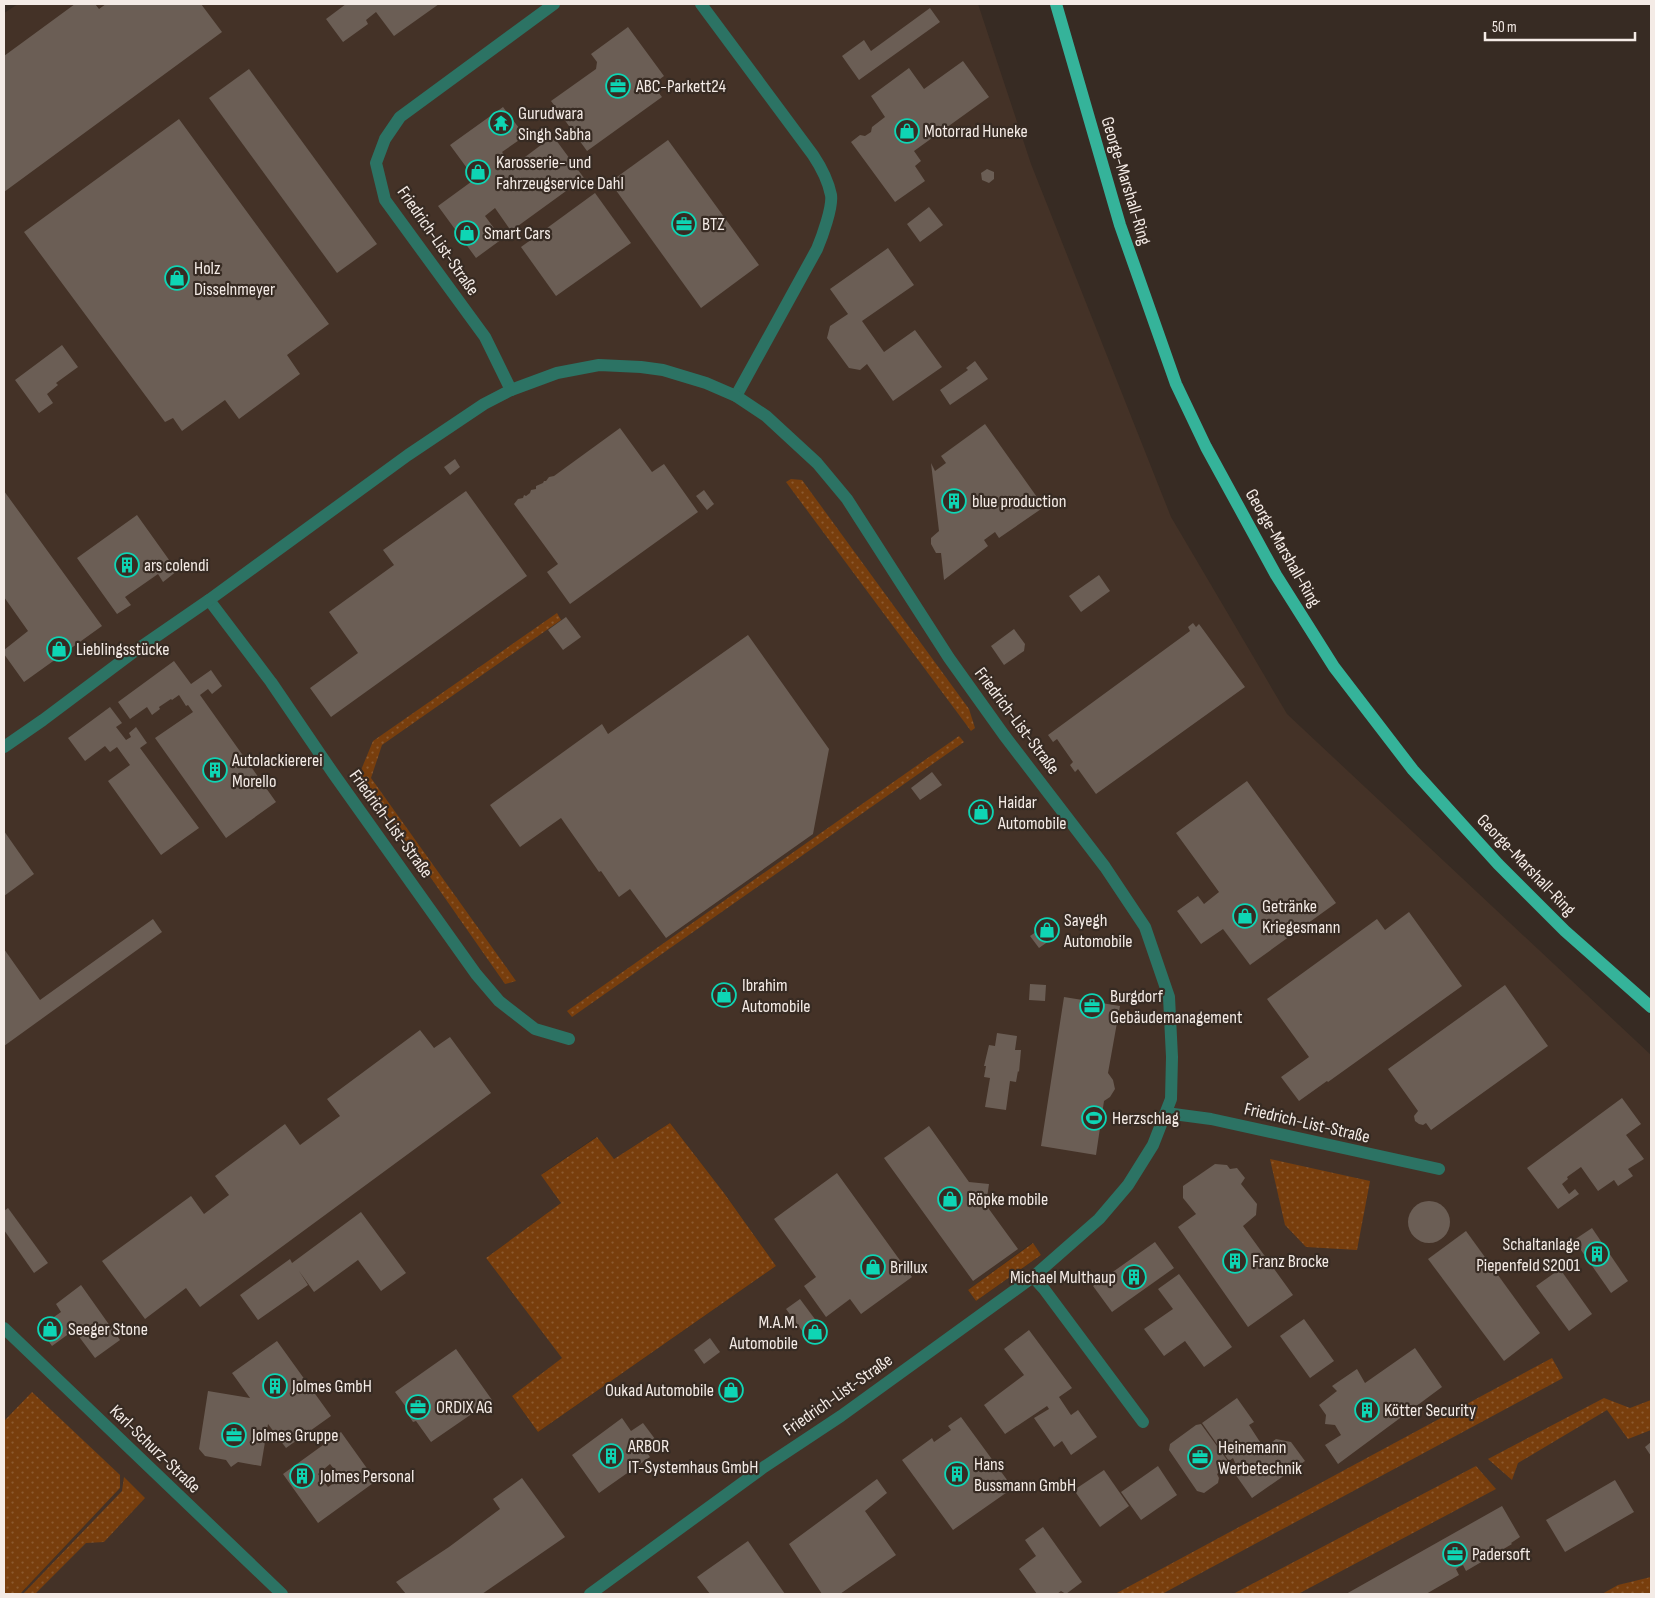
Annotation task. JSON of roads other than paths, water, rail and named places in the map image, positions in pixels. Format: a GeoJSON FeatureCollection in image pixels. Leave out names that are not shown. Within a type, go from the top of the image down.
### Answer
{"type":"FeatureCollection","features":[{"type":"Feature","properties":{"kind":"main road","name":"George-Marshall-Ring"},"geometry":{"type":"LineString","coordinates":[[1056,4],[1120,225],[1176,384],[1206,447],[1276,575],[1334,668],[1414,770],[1498,864],[1565,931],[1651,1007]]}},
{"type":"Feature","properties":{"kind":"street","name":"Friedrich-List-Straße"},"geometry":{"type":"LineString","coordinates":[[511,390],[485,337],[385,200],[376,163],[385,139],[400,117],[554,4]]}},
{"type":"Feature","properties":{"kind":"street"},"geometry":{"type":"LineString","coordinates":[[701,4],[813,155],[822,170],[831,197],[824,232],[817,249],[736,396]]}},
{"type":"Feature","properties":{"kind":"street","name":"Friedrich-List-Straße"},"geometry":{"type":"LineString","coordinates":[[4,747],[408,455],[484,404],[511,390],[557,373],[600,365],[663,370],[706,383],[736,396],[766,416],[817,463],[847,499],[949,658],[1004,735],[1105,866],[1145,927],[1168,997],[1172,1057],[1171,1099],[1153,1145],[1128,1185],[1099,1219],[1033,1277],[590,1594]]}},
{"type":"Feature","properties":{"kind":"street","name":"Friedrich-List-Straße"},"geometry":{"type":"LineString","coordinates":[[209,600],[266,676],[476,974],[499,1001],[535,1029],[569,1039]]}},
{"type":"Feature","properties":{"kind":"street","name":"Friedrich-List-Straße"},"geometry":{"type":"LineString","coordinates":[[1166,1113],[1211,1119],[1439,1169]]}},
{"type":"Feature","properties":{"kind":"street"},"geometry":{"type":"LineString","coordinates":[[1033,1277],[1044,1289],[1143,1422]]}},
{"type":"Feature","properties":{"kind":"street","name":"Karl-Schurz-Straße"},"geometry":{"type":"LineString","coordinates":[[4,1328],[282,1594]]}},
{"type":"Feature","properties":{"kind":"place","name":"ABC-Parkett24"},"geometry":{"type":"Point","coordinates":[618,86]}},
{"type":"Feature","properties":{"kind":"place","name":"Gurudwara Singh Sabha"},"geometry":{"type":"Point","coordinates":[501,123]}},
{"type":"Feature","properties":{"kind":"place","name":"Motorrad Huneke"},"geometry":{"type":"Point","coordinates":[907,131]}},
{"type":"Feature","properties":{"kind":"place","name":"Karosserie- und Fahrzeugservice Dahl"},"geometry":{"type":"Point","coordinates":[478,172]}},
{"type":"Feature","properties":{"kind":"place","name":"BTZ"},"geometry":{"type":"Point","coordinates":[684,224]}},
{"type":"Feature","properties":{"kind":"place","name":"Smart Cars"},"geometry":{"type":"Point","coordinates":[467,233]}},
{"type":"Feature","properties":{"kind":"place","name":"Holz Disselnmeyer"},"geometry":{"type":"Point","coordinates":[177,278]}},
{"type":"Feature","properties":{"kind":"place","name":"blue production"},"geometry":{"type":"Point","coordinates":[954,501]}},
{"type":"Feature","properties":{"kind":"place","name":"ars colendi"},"geometry":{"type":"Point","coordinates":[127,565]}},
{"type":"Feature","properties":{"kind":"place","name":"Lieblingsstücke"},"geometry":{"type":"Point","coordinates":[59,649]}},
{"type":"Feature","properties":{"kind":"place","name":"Autolackiererei Morello"},"geometry":{"type":"Point","coordinates":[215,770]}},
{"type":"Feature","properties":{"kind":"place","name":"Haidar Automobile"},"geometry":{"type":"Point","coordinates":[981,812]}},
{"type":"Feature","properties":{"kind":"place","name":"Getränke Kriegesmann"},"geometry":{"type":"Point","coordinates":[1245,916]}},
{"type":"Feature","properties":{"kind":"place","name":"Sayegh Automobile"},"geometry":{"type":"Point","coordinates":[1047,930]}},
{"type":"Feature","properties":{"kind":"place","name":"Ibrahim Automobile"},"geometry":{"type":"Point","coordinates":[724,995]}},
{"type":"Feature","properties":{"kind":"place","name":"Burgdorf Gebäudemanagement"},"geometry":{"type":"Point","coordinates":[1092,1006]}},
{"type":"Feature","properties":{"kind":"place","name":"Herzschlag"},"geometry":{"type":"Point","coordinates":[1094,1118]}},
{"type":"Feature","properties":{"kind":"place","name":"Röpke mobile"},"geometry":{"type":"Point","coordinates":[950,1199]}},
{"type":"Feature","properties":{"kind":"place","name":"Schaltanlage Piepenfeld S2001"},"geometry":{"type":"Point","coordinates":[1597,1254]}},
{"type":"Feature","properties":{"kind":"place","name":"Franz Brocke"},"geometry":{"type":"Point","coordinates":[1235,1261]}},
{"type":"Feature","properties":{"kind":"place","name":"Brillux"},"geometry":{"type":"Point","coordinates":[873,1267]}},
{"type":"Feature","properties":{"kind":"place","name":"Michael Multhaup"},"geometry":{"type":"Point","coordinates":[1134,1277]}},
{"type":"Feature","properties":{"kind":"place","name":"Seeger Stone"},"geometry":{"type":"Point","coordinates":[50,1329]}},
{"type":"Feature","properties":{"kind":"place","name":"M.A.M. Automobile"},"geometry":{"type":"Point","coordinates":[815,1332]}},
{"type":"Feature","properties":{"kind":"place","name":"Jolmes GmbH"},"geometry":{"type":"Point","coordinates":[275,1386]}},
{"type":"Feature","properties":{"kind":"place","name":"Oukad Automobile"},"geometry":{"type":"Point","coordinates":[731,1390]}},
{"type":"Feature","properties":{"kind":"place","name":"ORDIX AG"},"geometry":{"type":"Point","coordinates":[418,1407]}},
{"type":"Feature","properties":{"kind":"place","name":"Kötter Security"},"geometry":{"type":"Point","coordinates":[1367,1410]}},
{"type":"Feature","properties":{"kind":"place","name":"Jolmes Gruppe"},"geometry":{"type":"Point","coordinates":[234,1435]}},
{"type":"Feature","properties":{"kind":"place","name":"ARBOR IT-Systemhaus GmbH"},"geometry":{"type":"Point","coordinates":[611,1456]}},
{"type":"Feature","properties":{"kind":"place","name":"Heinemann Werbetechnik"},"geometry":{"type":"Point","coordinates":[1200,1457]}},
{"type":"Feature","properties":{"kind":"place","name":"Hans Bussmann GmbH"},"geometry":{"type":"Point","coordinates":[957,1474]}},
{"type":"Feature","properties":{"kind":"place","name":"Jolmes Personal"},"geometry":{"type":"Point","coordinates":[302,1476]}},
{"type":"Feature","properties":{"kind":"place","name":"Padersoft"},"geometry":{"type":"Point","coordinates":[1455,1554]}}]}
